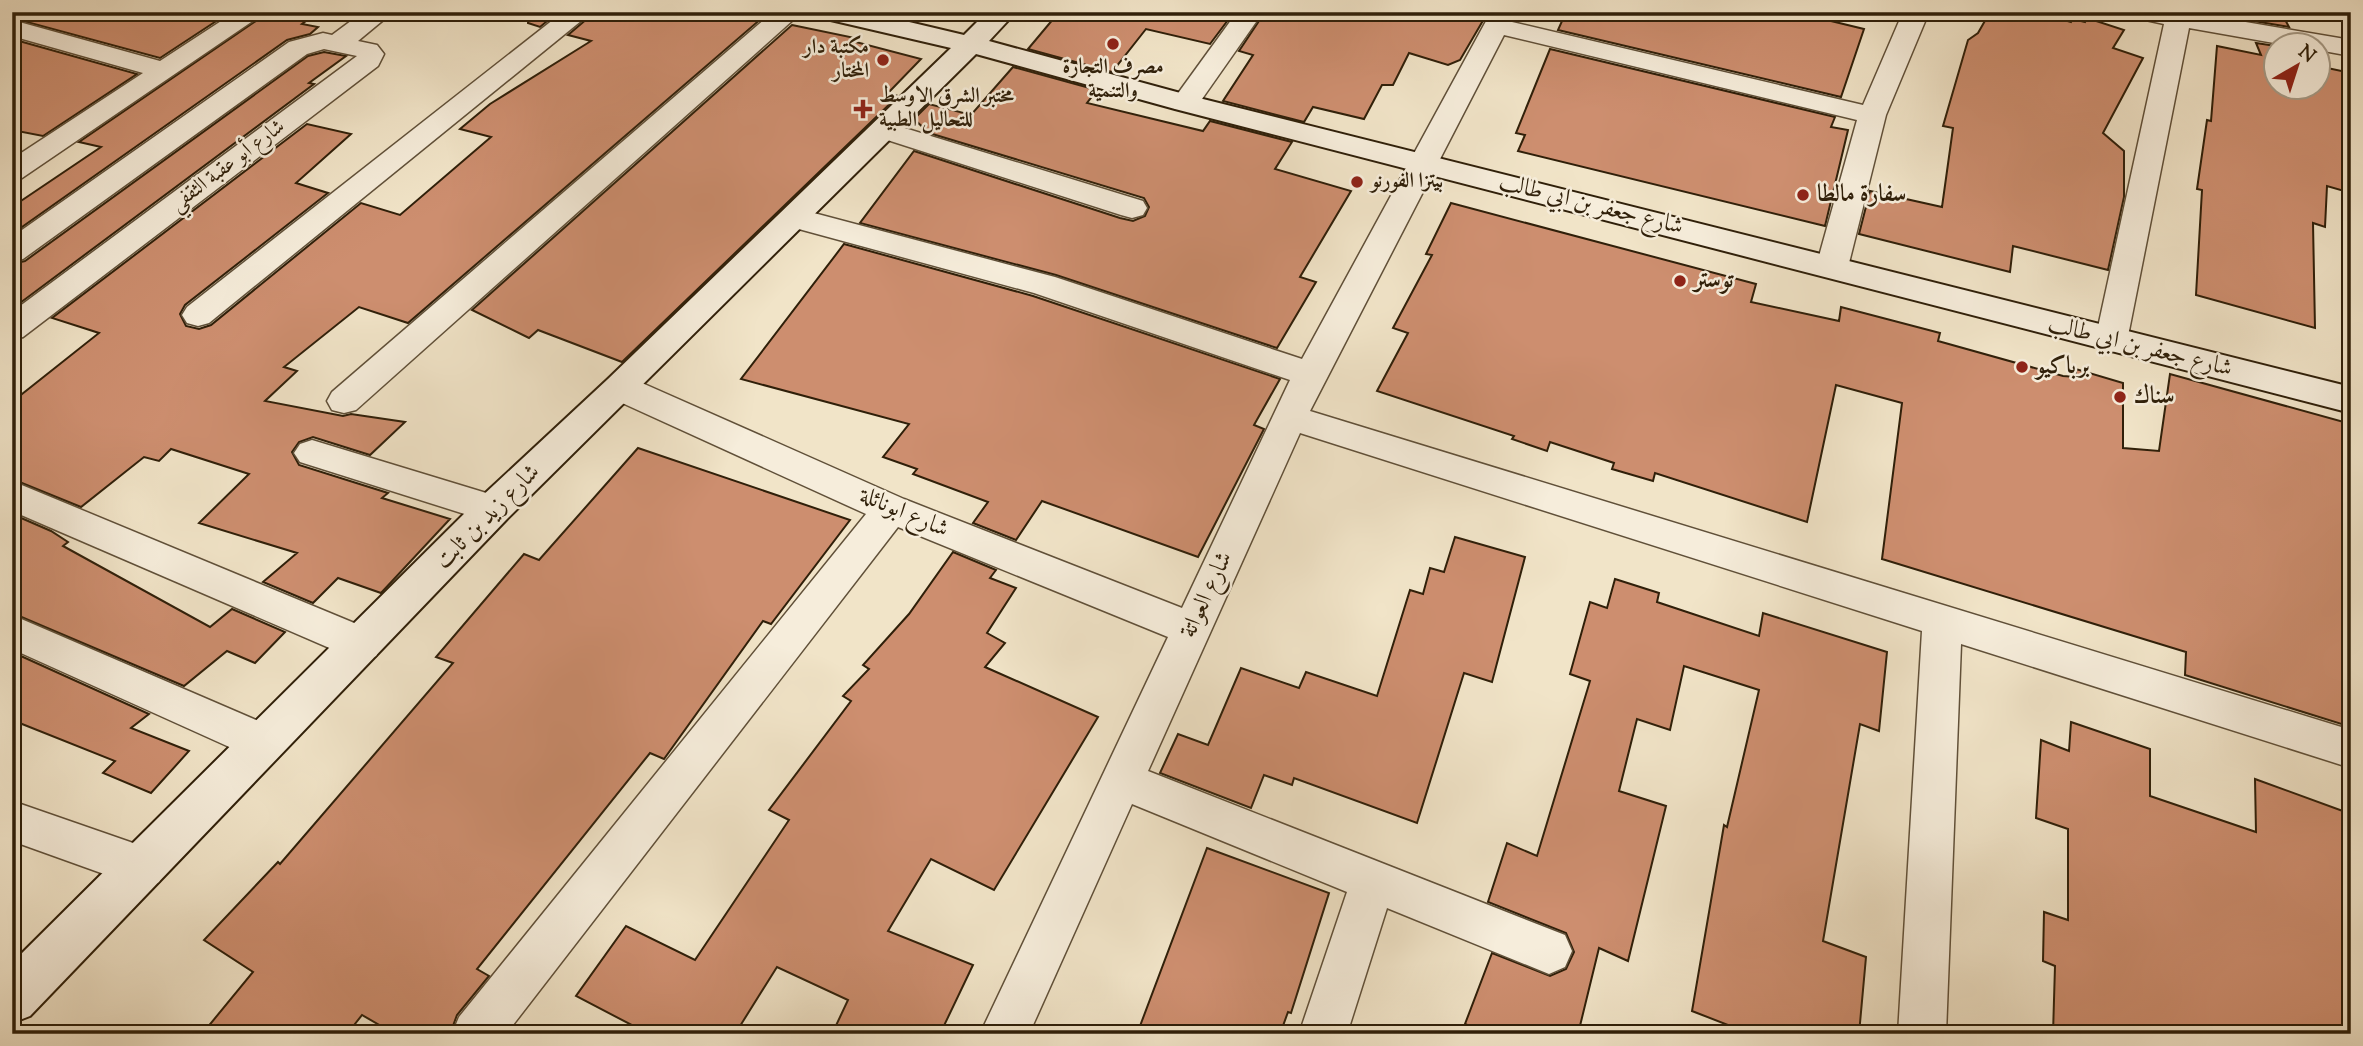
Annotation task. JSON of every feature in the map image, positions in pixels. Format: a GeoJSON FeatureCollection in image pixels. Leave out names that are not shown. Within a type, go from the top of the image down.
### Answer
{"type":"FeatureCollection","features":[{"type":"Feature","properties":{"kind":"street"},"geometry":{"type":"LineString","coordinates":[[12,172],[253,12]]}},
{"type":"Feature","properties":{"kind":"street"},"geometry":{"type":"LineString","coordinates":[[12,252],[298,48],[310,43],[338,43],[380,12]]}},
{"type":"Feature","properties":{"kind":"street"},"geometry":{"type":"LineString","coordinates":[[198,315],[579,12]]}},
{"type":"Feature","properties":{"kind":"street"},"geometry":{"type":"LineString","coordinates":[[344,401],[789,12]]}},
{"type":"Feature","properties":{"kind":"street","name":"شارع جعفر بن ابي طالب"},"geometry":{"type":"LineString","coordinates":[[831,12],[972,44],[1185,103],[2351,400]]}},
{"type":"Feature","properties":{"kind":"street","name":"شارع زيد بن ثابت"},"geometry":{"type":"LineString","coordinates":[[12,998],[493,509],[621,388],[1003,12]]}},
{"type":"Feature","properties":{"kind":"street"},"geometry":{"type":"LineString","coordinates":[[1185,103],[1250,12]]}},
{"type":"Feature","properties":{"kind":"street"},"geometry":{"type":"LineString","coordinates":[[1832,267],[1872,115],[1916,12]]}},
{"type":"Feature","properties":{"kind":"street"},"geometry":{"type":"LineString","coordinates":[[2141,12],[2351,48]]}},
{"type":"Feature","properties":{"kind":"street"},"geometry":{"type":"LineString","coordinates":[[2111,341],[2178,18]]}},
{"type":"Feature","properties":{"kind":"street"},"geometry":{"type":"LineString","coordinates":[[1501,19],[1872,115]]}},
{"type":"Feature","properties":{"kind":"street","name":"شارع العواتة"},"geometry":{"type":"LineString","coordinates":[[1004,1034],[1191,629],[1292,418],[1310,374],[1501,19]]}},
{"type":"Feature","properties":{"kind":"street"},"geometry":{"type":"LineString","coordinates":[[12,28],[165,71]]}},
{"type":"Feature","properties":{"kind":"street","name":"شارع أبو عقبة الثقفي"},"geometry":{"type":"LineString","coordinates":[[12,329],[369,60],[372,54],[338,43]]}},
{"type":"Feature","properties":{"kind":"street"},"geometry":{"type":"LineString","coordinates":[[885,130],[1132,208]]}},
{"type":"Feature","properties":{"kind":"street"},"geometry":{"type":"LineString","coordinates":[[795,218],[1044,285],[1310,374]]}},
{"type":"Feature","properties":{"kind":"street","name":"شارع ابونائلة"},"geometry":{"type":"LineString","coordinates":[[621,388],[891,509],[1191,629]]}},
{"type":"Feature","properties":{"kind":"street"},"geometry":{"type":"LineString","coordinates":[[1292,418],[2351,749]]}},
{"type":"Feature","properties":{"kind":"street"},"geometry":{"type":"LineString","coordinates":[[312,453],[493,509]]}},
{"type":"Feature","properties":{"kind":"street"},"geometry":{"type":"LineString","coordinates":[[12,495],[362,644]]}},
{"type":"Feature","properties":{"kind":"street"},"geometry":{"type":"LineString","coordinates":[[476,1034],[891,509]]}},
{"type":"Feature","properties":{"kind":"street"},"geometry":{"type":"LineString","coordinates":[[1922,1034],[1942,622]]}},
{"type":"Feature","properties":{"kind":"street"},"geometry":{"type":"LineString","coordinates":[[12,631],[262,742]]}},
{"type":"Feature","properties":{"kind":"street"},"geometry":{"type":"LineString","coordinates":[[1121,780],[1549,951]]}},
{"type":"Feature","properties":{"kind":"street"},"geometry":{"type":"LineString","coordinates":[[12,821],[143,867]]}},
{"type":"Feature","properties":{"kind":"street"},"geometry":{"type":"LineString","coordinates":[[1323,1034],[1373,880]]}},
{"type":"Feature","properties":{"kind":"building"},"geometry":{"type":"Polygon","coordinates":[[[12,12],[230,12],[160,58],[12,18],[12,12]]]}},
{"type":"Feature","properties":{"kind":"building"},"geometry":{"type":"Polygon","coordinates":[[[269,12],[318,12],[302,24],[318,27],[310,34],[287,40],[12,234],[12,207],[101,147],[79,142],[269,12]]]}},
{"type":"Feature","properties":{"kind":"building"},"geometry":{"type":"Polygon","coordinates":[[[529,12],[558,12],[540,27],[528,23],[529,12]]]}},
{"type":"Feature","properties":{"kind":"building"},"geometry":{"type":"Polygon","coordinates":[[[595,12],[740,12],[762,18],[408,323],[359,307],[284,367],[297,371],[265,401],[343,416],[351,414],[405,422],[370,455],[313,437],[299,442],[292,452],[299,465],[388,493],[382,498],[450,519],[381,593],[338,578],[313,603],[263,582],[297,553],[199,523],[249,474],[171,449],[159,461],[144,457],[81,507],[12,479],[12,402],[99,333],[52,318],[307,124],[351,134],[296,183],[328,193],[185,305],[180,314],[186,326],[199,329],[211,325],[361,203],[400,215],[491,137],[460,129],[490,104],[591,41],[568,35],[595,12]]]}},
{"type":"Feature","properties":{"kind":"building"},"geometry":{"type":"Polygon","coordinates":[[[1059,12],[1234,12],[1210,44],[1146,29],[1112,72],[1028,49],[1059,12]]]}},
{"type":"Feature","properties":{"kind":"building"},"geometry":{"type":"Polygon","coordinates":[[[1265,12],[1488,12],[1460,60],[1448,65],[1409,53],[1393,85],[1382,85],[1364,119],[1313,107],[1304,122],[1223,101],[1253,55],[1239,51],[1265,12]]]}},
{"type":"Feature","properties":{"kind":"building"},"geometry":{"type":"Polygon","coordinates":[[[1566,12],[1769,12],[1799,19],[1802,14],[1864,29],[1841,97],[1558,30],[1566,12]]]}},
{"type":"Feature","properties":{"kind":"building"},"geometry":{"type":"Polygon","coordinates":[[[1990,12],[2037,12],[2071,22],[2073,19],[2085,22],[2087,18],[2124,30],[2113,48],[2143,58],[2103,133],[2124,151],[2124,197],[2108,270],[2013,246],[2010,272],[1859,234],[1870,191],[1942,207],[1953,128],[1943,126],[1968,40],[1978,33],[1990,12]]]}},
{"type":"Feature","properties":{"kind":"building"},"geometry":{"type":"Polygon","coordinates":[[[2246,12],[2281,12],[2289,27],[2248,20],[2246,12]]]}},
{"type":"Feature","properties":{"kind":"building"},"geometry":{"type":"Polygon","coordinates":[[[792,25],[855,38],[852,41],[921,59],[888,93],[898,96],[622,362],[538,330],[529,338],[472,310],[792,25]]]}},
{"type":"Feature","properties":{"kind":"building"},"geometry":{"type":"Polygon","coordinates":[[[12,39],[137,74],[43,136],[12,130],[12,39]]]}},
{"type":"Feature","properties":{"kind":"building"},"geometry":{"type":"Polygon","coordinates":[[[2256,43],[2262,44],[2262,102],[2332,102],[2332,69],[2351,73],[2351,193],[2327,186],[2325,227],[2313,223],[2315,328],[2196,295],[2202,190],[2197,189],[2207,120],[2211,121],[2217,46],[2261,55],[2256,43]]]}},
{"type":"Feature","properties":{"kind":"building"},"geometry":{"type":"Polygon","coordinates":[[[1550,49],[1835,117],[1831,127],[1848,130],[1825,226],[1518,151],[1525,135],[1516,133],[1550,49]]]}},
{"type":"Feature","properties":{"kind":"building"},"geometry":{"type":"Polygon","coordinates":[[[324,52],[346,56],[309,83],[314,84],[16,306],[12,305],[12,264],[25,261],[308,56],[324,52]]]}},
{"type":"Feature","properties":{"kind":"building"},"geometry":{"type":"Polygon","coordinates":[[[1013,67],[1097,90],[1087,103],[1203,131],[1210,121],[1292,142],[1275,169],[1351,191],[1300,277],[1316,282],[1277,348],[1056,275],[860,223],[914,151],[1120,218],[1133,221],[1145,216],[1149,207],[1144,198],[929,133],[914,119],[929,104],[971,115],[1013,67]]]}},
{"type":"Feature","properties":{"kind":"building"},"geometry":{"type":"Polygon","coordinates":[[[1451,203],[1756,284],[1751,302],[1839,321],[1841,307],[1940,333],[1938,341],[2063,376],[2076,377],[2076,369],[2123,383],[2123,448],[2159,451],[2170,374],[2351,424],[2351,727],[2185,675],[2186,652],[1882,559],[1902,403],[1836,385],[1807,522],[1655,473],[1653,481],[1612,469],[1614,463],[1550,442],[1547,451],[1512,439],[1514,436],[1377,391],[1408,333],[1393,328],[1432,255],[1426,254],[1451,203]]]}},
{"type":"Feature","properties":{"kind":"building"},"geometry":{"type":"Polygon","coordinates":[[[844,244],[1033,296],[1280,379],[1254,425],[1264,429],[1198,557],[1042,501],[1016,540],[973,523],[988,502],[913,474],[917,469],[883,457],[909,424],[741,379],[844,244]]]}},
{"type":"Feature","properties":{"kind":"building"},"geometry":{"type":"Polygon","coordinates":[[[638,448],[850,520],[771,624],[763,621],[664,759],[650,753],[477,969],[489,976],[457,1015],[450,1034],[395,1034],[362,1015],[347,1034],[202,1034],[253,972],[204,940],[278,862],[280,864],[453,663],[436,657],[524,554],[539,560],[638,448]]]}},
{"type":"Feature","properties":{"kind":"building"},"geometry":{"type":"Polygon","coordinates":[[[12,514],[51,531],[68,542],[63,546],[210,627],[232,609],[285,632],[255,663],[227,651],[184,686],[12,613],[12,514]]]}},
{"type":"Feature","properties":{"kind":"building"},"geometry":{"type":"Polygon","coordinates":[[[1455,537],[1525,557],[1492,682],[1464,673],[1417,823],[1294,778],[1292,785],[1264,775],[1251,808],[1160,773],[1178,734],[1208,745],[1241,668],[1299,688],[1306,672],[1377,696],[1410,590],[1423,594],[1430,568],[1444,572],[1455,537]]]}},
{"type":"Feature","properties":{"kind":"building"},"geometry":{"type":"Polygon","coordinates":[[[953,552],[996,570],[990,578],[1016,588],[987,633],[1005,643],[985,667],[1098,717],[994,890],[931,859],[888,931],[973,965],[940,1034],[832,1034],[848,1000],[777,967],[735,1034],[649,1034],[576,996],[626,926],[695,960],[789,820],[769,810],[851,701],[843,696],[869,669],[863,665],[909,614],[953,552]]]}},
{"type":"Feature","properties":{"kind":"building"},"geometry":{"type":"Polygon","coordinates":[[[1615,579],[1659,593],[1657,602],[1759,636],[1763,613],[1887,652],[1879,731],[1860,724],[1823,941],[1866,957],[1859,1034],[1751,1034],[1692,1011],[1724,825],[1727,827],[1759,690],[1684,666],[1670,730],[1637,719],[1619,791],[1666,806],[1628,961],[1599,948],[1578,1034],[1488,1034],[1465,1024],[1492,953],[1550,976],[1566,969],[1574,952],[1566,933],[1488,902],[1507,843],[1537,856],[1590,681],[1570,674],[1590,602],[1607,608],[1615,579]]]}},
{"type":"Feature","properties":{"kind":"building"},"geometry":{"type":"Polygon","coordinates":[[[12,652],[149,714],[131,728],[189,751],[151,793],[103,773],[115,761],[12,720],[12,652]]]}},
{"type":"Feature","properties":{"kind":"building"},"geometry":{"type":"Polygon","coordinates":[[[2071,722],[2150,749],[2150,796],[2256,832],[2255,779],[2351,814],[2351,1034],[2053,1034],[2055,966],[2043,961],[2044,912],[2068,920],[2068,829],[2036,818],[2041,740],[2069,751],[2071,722]]]}},
{"type":"Feature","properties":{"kind":"building"},"geometry":{"type":"Polygon","coordinates":[[[1207,848],[1329,893],[1291,1013],[1288,1012],[1280,1034],[1137,1034],[1207,848]]]}},
{"type":"Feature","properties":{"kind":"place","name":"مصرف التجارة والتنمية"},"geometry":{"type":"Point","coordinates":[1113,44]}},
{"type":"Feature","properties":{"kind":"place","name":"مكتبة دار المختار"},"geometry":{"type":"Point","coordinates":[883,60]}},
{"type":"Feature","properties":{"kind":"place","name":"مختبر الشرق الاوسط للتحاليل الطبية"},"geometry":{"type":"Point","coordinates":[863,109]}},
{"type":"Feature","properties":{"kind":"place","name":"بيتزا الفورنو"},"geometry":{"type":"Point","coordinates":[1357,182]}},
{"type":"Feature","properties":{"kind":"place","name":"سفارة مالطا"},"geometry":{"type":"Point","coordinates":[1803,195]}},
{"type":"Feature","properties":{"kind":"place","name":"توستر"},"geometry":{"type":"Point","coordinates":[1680,281]}},
{"type":"Feature","properties":{"kind":"place","name":"برباكيو"},"geometry":{"type":"Point","coordinates":[2022,367]}},
{"type":"Feature","properties":{"kind":"place","name":"سناك"},"geometry":{"type":"Point","coordinates":[2120,397]}}]}
